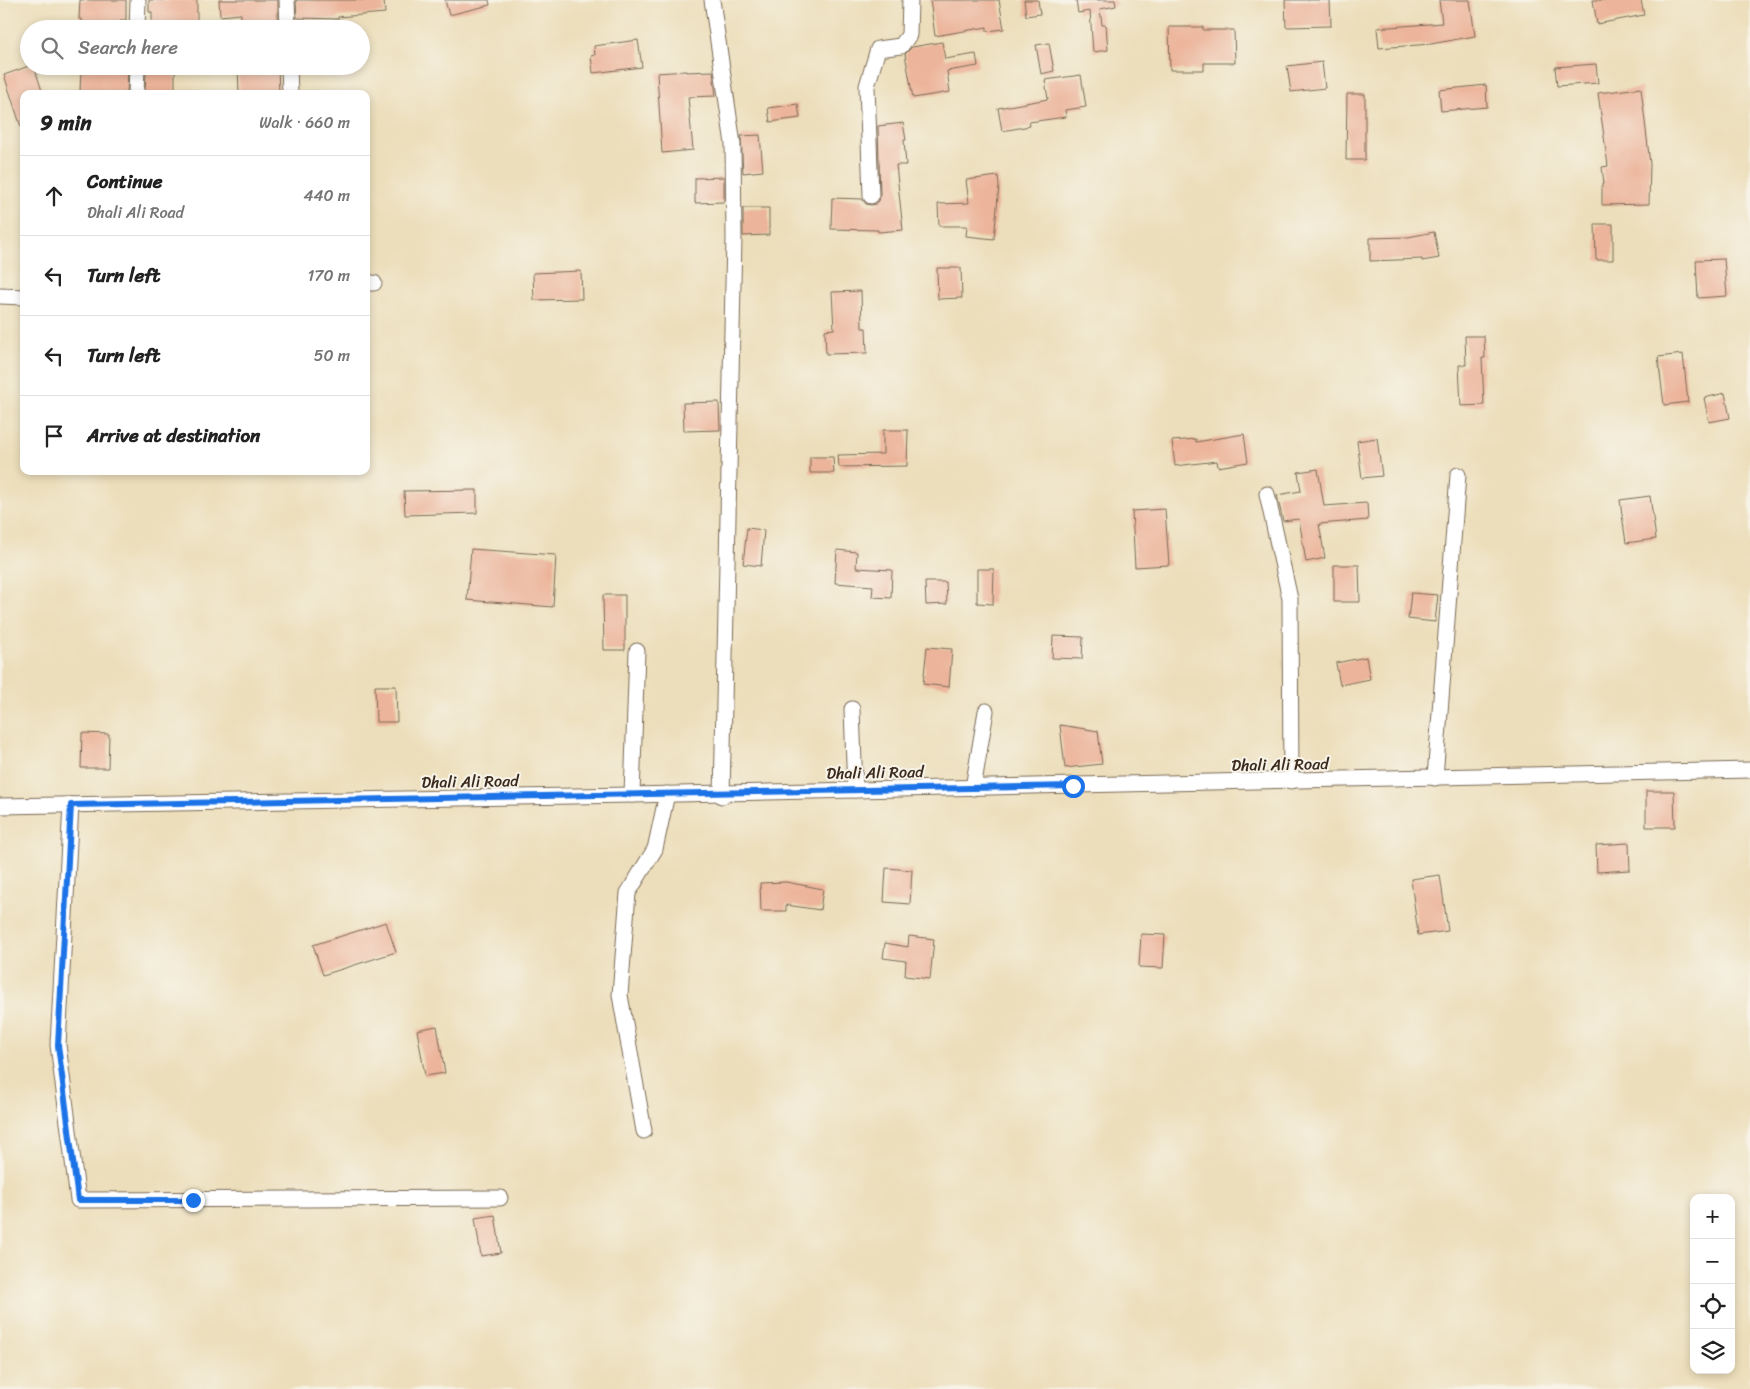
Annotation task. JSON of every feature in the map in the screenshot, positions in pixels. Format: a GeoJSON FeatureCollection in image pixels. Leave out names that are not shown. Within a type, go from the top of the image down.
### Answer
{"type":"FeatureCollection","features":[{"type":"Feature","properties":{"kind":"street"},"geometry":{"type":"LineString","coordinates":[[137,20],[138,0]]}},
{"type":"Feature","properties":{"kind":"street"},"geometry":{"type":"LineString","coordinates":[[287,0],[288,20]]}},
{"type":"Feature","properties":{"kind":"street"},"geometry":{"type":"LineString","coordinates":[[712,0],[733,144],[734,209],[721,794]]}},
{"type":"Feature","properties":{"kind":"street"},"geometry":{"type":"LineString","coordinates":[[871,196],[867,86],[878,49],[901,46],[909,35],[910,0]]}},
{"type":"Feature","properties":{"kind":"street"},"geometry":{"type":"LineString","coordinates":[[136,75],[136,90]]}},
{"type":"Feature","properties":{"kind":"street"},"geometry":{"type":"LineString","coordinates":[[289,75],[290,90]]}},
{"type":"Feature","properties":{"kind":"street"},"geometry":{"type":"LineString","coordinates":[[0,296],[20,298]]}},
{"type":"Feature","properties":{"kind":"street"},"geometry":{"type":"LineString","coordinates":[[1435,778],[1458,475]]}},
{"type":"Feature","properties":{"kind":"street"},"geometry":{"type":"LineString","coordinates":[[1267,494],[1290,600],[1291,781]]}},
{"type":"Feature","properties":{"kind":"street"},"geometry":{"type":"LineString","coordinates":[[632,795],[637,650]]}},
{"type":"Feature","properties":{"kind":"street"},"geometry":{"type":"LineString","coordinates":[[852,710],[855,790]]}},
{"type":"Feature","properties":{"kind":"street"},"geometry":{"type":"LineString","coordinates":[[973,788],[986,711]]}},
{"type":"Feature","properties":{"kind":"street","name":"Dhali Ali Road"},"geometry":{"type":"LineString","coordinates":[[0,806],[721,794],[1750,770]]}},
{"type":"Feature","properties":{"kind":"street"},"geometry":{"type":"LineString","coordinates":[[644,1131],[620,995],[628,893],[655,849],[667,794]]}},
{"type":"Feature","properties":{"kind":"street"},"geometry":{"type":"LineString","coordinates":[[71,805],[58,1045],[78,1200],[500,1198]]}},
{"type":"Feature","properties":{"kind":"building"},"geometry":{"type":"Polygon","coordinates":[[[80,0],[126,0],[126,20],[79,19],[80,0]]]}},
{"type":"Feature","properties":{"kind":"building"},"geometry":{"type":"Polygon","coordinates":[[[149,0],[197,0],[197,20],[152,20],[152,12],[149,12],[149,0]]]}},
{"type":"Feature","properties":{"kind":"building"},"geometry":{"type":"Polygon","coordinates":[[[219,0],[278,0],[278,20],[241,20],[241,14],[220,16],[219,0]]]}},
{"type":"Feature","properties":{"kind":"building"},"geometry":{"type":"Polygon","coordinates":[[[296,0],[384,0],[385,13],[338,17],[338,19],[297,18],[296,0]]]}},
{"type":"Feature","properties":{"kind":"building"},"geometry":{"type":"Polygon","coordinates":[[[445,0],[489,0],[490,5],[449,15],[445,0]]]}},
{"type":"Feature","properties":{"kind":"building"},"geometry":{"type":"Polygon","coordinates":[[[930,0],[999,0],[1004,29],[987,31],[987,27],[935,36],[930,0]]]}},
{"type":"Feature","properties":{"kind":"building"},"geometry":{"type":"Polygon","coordinates":[[[1024,0],[1038,0],[1040,14],[1026,16],[1024,0]]]}},
{"type":"Feature","properties":{"kind":"building"},"geometry":{"type":"Polygon","coordinates":[[[1076,0],[1115,0],[1116,6],[1100,9],[1102,25],[1106,25],[1108,50],[1093,52],[1090,11],[1078,13],[1076,0]]]}},
{"type":"Feature","properties":{"kind":"building"},"geometry":{"type":"Polygon","coordinates":[[[1285,0],[1330,0],[1331,26],[1286,27],[1285,0]]]}},
{"type":"Feature","properties":{"kind":"building"},"geometry":{"type":"Polygon","coordinates":[[[1439,0],[1470,0],[1475,36],[1431,44],[1379,48],[1377,28],[1442,23],[1439,0]]]}},
{"type":"Feature","properties":{"kind":"building"},"geometry":{"type":"Polygon","coordinates":[[[1593,0],[1641,0],[1644,15],[1597,24],[1593,0]]]}},
{"type":"Feature","properties":{"kind":"building"},"geometry":{"type":"Polygon","coordinates":[[[1169,27],[1203,27],[1203,30],[1234,30],[1235,63],[1204,63],[1204,70],[1170,70],[1169,27]]]}},
{"type":"Feature","properties":{"kind":"building"},"geometry":{"type":"Polygon","coordinates":[[[638,40],[642,67],[593,73],[591,56],[595,55],[594,46],[638,40]]]}},
{"type":"Feature","properties":{"kind":"building"},"geometry":{"type":"Polygon","coordinates":[[[942,42],[945,59],[976,54],[978,66],[947,71],[950,92],[913,98],[905,54],[912,47],[942,42]]]}},
{"type":"Feature","properties":{"kind":"building"},"geometry":{"type":"Polygon","coordinates":[[[1049,43],[1054,71],[1041,74],[1036,45],[1049,43]]]}},
{"type":"Feature","properties":{"kind":"building"},"geometry":{"type":"Polygon","coordinates":[[[1322,62],[1325,88],[1291,92],[1287,66],[1322,62]]]}},
{"type":"Feature","properties":{"kind":"building"},"geometry":{"type":"Polygon","coordinates":[[[1596,64],[1598,83],[1557,86],[1555,67],[1596,64]]]}},
{"type":"Feature","properties":{"kind":"building"},"geometry":{"type":"Polygon","coordinates":[[[20,69],[20,75],[37,75],[42,90],[20,90],[20,124],[4,75],[20,69]]]}},
{"type":"Feature","properties":{"kind":"building"},"geometry":{"type":"Polygon","coordinates":[[[713,71],[716,96],[688,97],[693,150],[662,153],[657,73],[713,71]]]}},
{"type":"Feature","properties":{"kind":"building"},"geometry":{"type":"Polygon","coordinates":[[[81,75],[128,75],[127,90],[80,90],[81,75]]]}},
{"type":"Feature","properties":{"kind":"building"},"geometry":{"type":"Polygon","coordinates":[[[146,75],[175,75],[175,90],[145,90],[146,75]]]}},
{"type":"Feature","properties":{"kind":"building"},"geometry":{"type":"Polygon","coordinates":[[[238,75],[278,75],[279,90],[239,90],[238,75]]]}},
{"type":"Feature","properties":{"kind":"building"},"geometry":{"type":"Polygon","coordinates":[[[1081,75],[1086,107],[1065,110],[1066,117],[1029,122],[1030,126],[1002,131],[998,108],[1048,99],[1045,80],[1081,75]]]}},
{"type":"Feature","properties":{"kind":"building"},"geometry":{"type":"Polygon","coordinates":[[[1486,85],[1487,107],[1441,111],[1439,90],[1486,85]]]}},
{"type":"Feature","properties":{"kind":"building"},"geometry":{"type":"Polygon","coordinates":[[[1641,88],[1650,164],[1649,204],[1602,205],[1602,184],[1604,184],[1602,167],[1608,166],[1598,93],[1641,88]]]}},
{"type":"Feature","properties":{"kind":"building"},"geometry":{"type":"Polygon","coordinates":[[[1347,94],[1365,94],[1365,160],[1346,160],[1347,94]]]}},
{"type":"Feature","properties":{"kind":"building"},"geometry":{"type":"Polygon","coordinates":[[[798,104],[800,118],[770,122],[768,108],[798,104]]]}},
{"type":"Feature","properties":{"kind":"building"},"geometry":{"type":"Polygon","coordinates":[[[903,123],[906,140],[904,140],[906,165],[896,165],[903,230],[878,232],[878,230],[831,229],[832,198],[862,199],[866,204],[871,205],[879,201],[878,126],[903,123]]]}},
{"type":"Feature","properties":{"kind":"building"},"geometry":{"type":"Polygon","coordinates":[[[760,135],[763,171],[743,173],[741,136],[760,135]]]}},
{"type":"Feature","properties":{"kind":"building"},"geometry":{"type":"Polygon","coordinates":[[[998,176],[999,186],[994,239],[966,236],[967,226],[939,226],[938,204],[969,203],[966,180],[998,176]]]}},
{"type":"Feature","properties":{"kind":"building"},"geometry":{"type":"Polygon","coordinates":[[[724,177],[724,202],[695,203],[695,178],[724,177]]]}},
{"type":"Feature","properties":{"kind":"building"},"geometry":{"type":"Polygon","coordinates":[[[743,208],[769,208],[769,235],[743,236],[743,208]]]}},
{"type":"Feature","properties":{"kind":"building"},"geometry":{"type":"Polygon","coordinates":[[[1595,224],[1613,224],[1613,260],[1596,260],[1595,224]]]}},
{"type":"Feature","properties":{"kind":"building"},"geometry":{"type":"Polygon","coordinates":[[[1434,232],[1439,258],[1422,261],[1422,259],[1370,261],[1370,238],[1408,237],[1434,232]]]}},
{"type":"Feature","properties":{"kind":"building"},"geometry":{"type":"Polygon","coordinates":[[[1724,259],[1727,296],[1698,298],[1696,260],[1724,259]]]}},
{"type":"Feature","properties":{"kind":"building"},"geometry":{"type":"Polygon","coordinates":[[[937,268],[961,268],[962,298],[938,299],[937,268]]]}},
{"type":"Feature","properties":{"kind":"building"},"geometry":{"type":"Polygon","coordinates":[[[581,271],[582,299],[534,300],[533,273],[581,271]]]}},
{"type":"Feature","properties":{"kind":"building"},"geometry":{"type":"Polygon","coordinates":[[[861,291],[862,328],[866,328],[867,353],[826,354],[825,330],[834,329],[832,292],[861,291]]]}},
{"type":"Feature","properties":{"kind":"building"},"geometry":{"type":"Polygon","coordinates":[[[1465,336],[1484,336],[1485,358],[1482,358],[1484,405],[1461,406],[1459,365],[1466,365],[1465,336]]]}},
{"type":"Feature","properties":{"kind":"building"},"geometry":{"type":"Polygon","coordinates":[[[1683,354],[1688,402],[1664,405],[1658,357],[1683,354]]]}},
{"type":"Feature","properties":{"kind":"building"},"geometry":{"type":"Polygon","coordinates":[[[1725,393],[1730,418],[1709,422],[1704,398],[1725,393]]]}},
{"type":"Feature","properties":{"kind":"building"},"geometry":{"type":"Polygon","coordinates":[[[719,402],[720,430],[684,431],[683,403],[719,402]]]}},
{"type":"Feature","properties":{"kind":"building"},"geometry":{"type":"Polygon","coordinates":[[[883,430],[908,430],[907,466],[839,467],[838,455],[883,454],[883,430]]]}},
{"type":"Feature","properties":{"kind":"building"},"geometry":{"type":"Polygon","coordinates":[[[1244,434],[1248,462],[1218,467],[1217,461],[1175,466],[1172,441],[1196,439],[1196,442],[1244,434]]]}},
{"type":"Feature","properties":{"kind":"building"},"geometry":{"type":"Polygon","coordinates":[[[1377,438],[1382,476],[1362,478],[1357,441],[1377,438]]]}},
{"type":"Feature","properties":{"kind":"building"},"geometry":{"type":"Polygon","coordinates":[[[810,457],[833,457],[834,473],[810,473],[810,457]]]}},
{"type":"Feature","properties":{"kind":"building"},"geometry":{"type":"Polygon","coordinates":[[[1318,469],[1324,506],[1367,503],[1368,520],[1319,524],[1325,558],[1306,562],[1299,519],[1283,521],[1277,495],[1301,491],[1298,472],[1318,469]]]}},
{"type":"Feature","properties":{"kind":"building"},"geometry":{"type":"Polygon","coordinates":[[[477,490],[477,513],[405,515],[404,491],[477,490]]]}},
{"type":"Feature","properties":{"kind":"building"},"geometry":{"type":"Polygon","coordinates":[[[1650,496],[1656,539],[1626,543],[1620,500],[1650,496]]]}},
{"type":"Feature","properties":{"kind":"building"},"geometry":{"type":"Polygon","coordinates":[[[1165,509],[1169,565],[1135,567],[1132,511],[1165,509]]]}},
{"type":"Feature","properties":{"kind":"building"},"geometry":{"type":"Polygon","coordinates":[[[747,528],[764,530],[761,566],[743,564],[747,528]]]}},
{"type":"Feature","properties":{"kind":"building"},"geometry":{"type":"Polygon","coordinates":[[[471,549],[556,555],[553,607],[467,600],[471,549]]]}},
{"type":"Feature","properties":{"kind":"building"},"geometry":{"type":"Polygon","coordinates":[[[837,550],[857,552],[856,568],[892,570],[891,598],[872,597],[873,586],[835,583],[837,550]]]}},
{"type":"Feature","properties":{"kind":"building"},"geometry":{"type":"Polygon","coordinates":[[[1334,565],[1359,565],[1360,602],[1334,602],[1334,565]]]}},
{"type":"Feature","properties":{"kind":"building"},"geometry":{"type":"Polygon","coordinates":[[[977,569],[994,569],[993,604],[977,603],[977,569]]]}},
{"type":"Feature","properties":{"kind":"building"},"geometry":{"type":"Polygon","coordinates":[[[925,582],[946,582],[947,604],[926,605],[925,582]]]}},
{"type":"Feature","properties":{"kind":"building"},"geometry":{"type":"Polygon","coordinates":[[[1411,593],[1438,595],[1435,622],[1408,619],[1411,593]]]}},
{"type":"Feature","properties":{"kind":"building"},"geometry":{"type":"Polygon","coordinates":[[[603,595],[625,595],[625,650],[604,650],[603,595]]]}},
{"type":"Feature","properties":{"kind":"building"},"geometry":{"type":"Polygon","coordinates":[[[1053,636],[1083,637],[1082,659],[1052,658],[1053,636]]]}},
{"type":"Feature","properties":{"kind":"building"},"geometry":{"type":"Polygon","coordinates":[[[927,647],[952,649],[949,687],[923,684],[927,647]]]}},
{"type":"Feature","properties":{"kind":"building"},"geometry":{"type":"Polygon","coordinates":[[[1366,657],[1370,679],[1340,685],[1336,663],[1366,657]]]}},
{"type":"Feature","properties":{"kind":"building"},"geometry":{"type":"Polygon","coordinates":[[[375,686],[396,686],[397,722],[376,722],[375,686]]]}},
{"type":"Feature","properties":{"kind":"building"},"geometry":{"type":"Polygon","coordinates":[[[1060,725],[1098,731],[1102,764],[1065,768],[1060,725]]]}},
{"type":"Feature","properties":{"kind":"building"},"geometry":{"type":"Polygon","coordinates":[[[82,733],[109,734],[108,768],[81,768],[82,733]]]}},
{"type":"Feature","properties":{"kind":"building"},"geometry":{"type":"Polygon","coordinates":[[[1646,791],[1674,791],[1675,827],[1646,827],[1646,791]]]}},
{"type":"Feature","properties":{"kind":"building"},"geometry":{"type":"Polygon","coordinates":[[[1629,843],[1630,870],[1597,872],[1596,845],[1629,843]]]}},
{"type":"Feature","properties":{"kind":"building"},"geometry":{"type":"Polygon","coordinates":[[[886,868],[912,870],[910,904],[884,902],[886,868]]]}},
{"type":"Feature","properties":{"kind":"building"},"geometry":{"type":"Polygon","coordinates":[[[1440,875],[1448,931],[1418,935],[1411,879],[1440,875]]]}},
{"type":"Feature","properties":{"kind":"building"},"geometry":{"type":"Polygon","coordinates":[[[786,882],[823,889],[820,910],[786,905],[786,911],[761,911],[760,883],[786,882]]]}},
{"type":"Feature","properties":{"kind":"building"},"geometry":{"type":"Polygon","coordinates":[[[386,922],[396,952],[323,975],[313,945],[386,922]]]}},
{"type":"Feature","properties":{"kind":"building"},"geometry":{"type":"Polygon","coordinates":[[[1141,934],[1165,935],[1163,968],[1139,967],[1141,934]]]}},
{"type":"Feature","properties":{"kind":"building"},"geometry":{"type":"Polygon","coordinates":[[[909,936],[934,939],[930,979],[905,976],[906,961],[883,958],[885,943],[908,947],[909,936]]]}},
{"type":"Feature","properties":{"kind":"building"},"geometry":{"type":"Polygon","coordinates":[[[437,1026],[445,1073],[425,1076],[417,1030],[437,1026]]]}},
{"type":"Feature","properties":{"kind":"building"},"geometry":{"type":"Polygon","coordinates":[[[495,1215],[501,1253],[481,1256],[475,1218],[495,1215]]]}},
{"type":"Feature","properties":{"kind":"route"},"geometry":{"type":"LineString","coordinates":[[193,1200],[78,1200],[58,1045],[71,805],[1073,786]]}}]}
